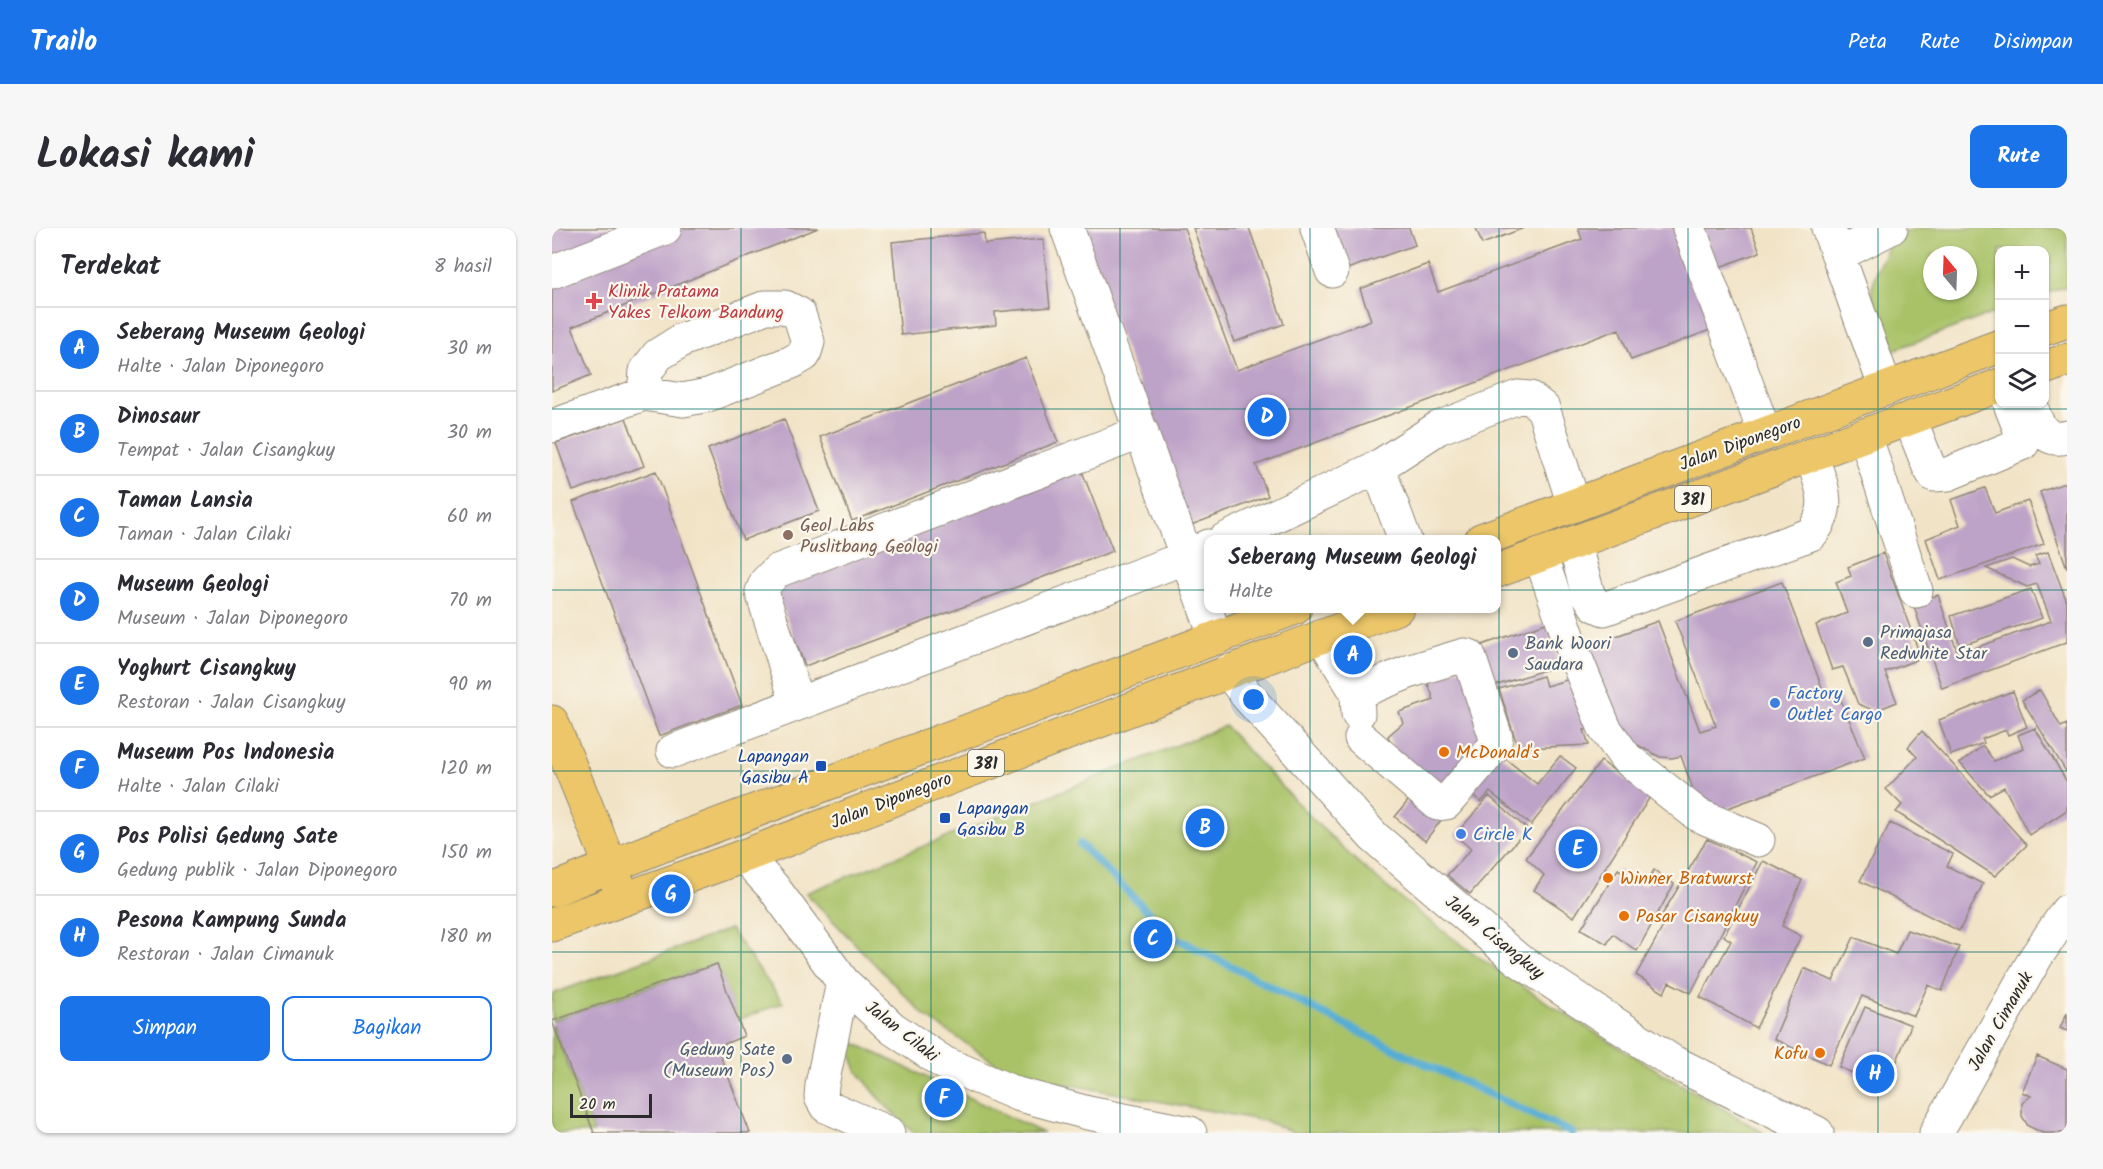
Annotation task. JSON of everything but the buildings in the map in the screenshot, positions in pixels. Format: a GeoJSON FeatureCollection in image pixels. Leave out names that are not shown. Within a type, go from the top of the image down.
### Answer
{"type":"FeatureCollection","features":[{"type":"Feature","properties":{"kind":"main road"},"geometry":{"type":"LineString","coordinates":[[2049,327],[2067,321]]}},
{"type":"Feature","properties":{"kind":"main road","name":"Jalan Diponegoro"},"geometry":{"type":"LineString","coordinates":[[1494,535],[1995,348]]}},
{"type":"Feature","properties":{"kind":"main road"},"geometry":{"type":"LineString","coordinates":[[2049,366],[2067,360]]}},
{"type":"Feature","properties":{"kind":"main road","name":"Jalan Diponegoro"},"geometry":{"type":"LineString","coordinates":[[1501,570],[1995,387]]}},
{"type":"Feature","properties":{"kind":"main road","name":"Jalan Diponegoro"},"geometry":{"type":"LineString","coordinates":[[555,879],[610,865],[1284,613]]}},
{"type":"Feature","properties":{"kind":"main road","name":"Jalan Diponegoro"},"geometry":{"type":"LineString","coordinates":[[562,922],[744,856],[1386,613]]}},
{"type":"Feature","properties":{"kind":"main road"},"geometry":{"type":"LineString","coordinates":[[552,722],[624,900]]}},
{"type":"Feature","properties":{"kind":"main road"},"geometry":{"type":"LineString","coordinates":[[555,879],[562,922]]}},
{"type":"Feature","properties":{"kind":"street"},"geometry":{"type":"LineString","coordinates":[[552,272],[665,228]]}},
{"type":"Feature","properties":{"kind":"street"},"geometry":{"type":"LineString","coordinates":[[1067,228],[1142,432],[1198,552],[1204,581]]}},
{"type":"Feature","properties":{"kind":"street"},"geometry":{"type":"LineString","coordinates":[[1317,228],[1332,271]]}},
{"type":"Feature","properties":{"kind":"street"},"geometry":{"type":"LineString","coordinates":[[1689,228],[1765,434]]}},
{"type":"Feature","properties":{"kind":"street"},"geometry":{"type":"LineString","coordinates":[[1886,388],[1833,242],[1891,228]]}},
{"type":"Feature","properties":{"kind":"street"},"geometry":{"type":"LineString","coordinates":[[552,426],[644,394]]}},
{"type":"Feature","properties":{"kind":"street"},"geometry":{"type":"LineString","coordinates":[[1234,535],[1378,466],[1438,428],[1518,397],[1530,398],[1543,408],[1574,505]]}},
{"type":"Feature","properties":{"kind":"street"},"geometry":{"type":"LineString","coordinates":[[1910,419],[1934,475],[1948,474],[2023,443],[2024,437],[2012,408]]}},
{"type":"Feature","properties":{"kind":"street"},"geometry":{"type":"LineString","coordinates":[[2033,408],[2045,435],[2054,439],[2067,436]]}},
{"type":"Feature","properties":{"kind":"street"},"geometry":{"type":"LineString","coordinates":[[796,703],[762,592],[766,582],[777,571],[1142,432]]}},
{"type":"Feature","properties":{"kind":"street"},"geometry":{"type":"LineString","coordinates":[[1865,435],[1916,591]]}},
{"type":"Feature","properties":{"kind":"street"},"geometry":{"type":"LineString","coordinates":[[1574,543],[1588,594],[1594,604],[1604,609],[1811,534],[1820,524],[1826,506],[1811,455]]}},
{"type":"Feature","properties":{"kind":"street"},"geometry":{"type":"LineString","coordinates":[[1378,466],[1403,535]]}},
{"type":"Feature","properties":{"kind":"street"},"geometry":{"type":"LineString","coordinates":[[673,751],[1198,552]]}},
{"type":"Feature","properties":{"kind":"street"},"geometry":{"type":"LineString","coordinates":[[1540,555],[1575,656],[1605,729],[1626,758],[1698,815],[1758,840]]}},
{"type":"Feature","properties":{"kind":"street"},"geometry":{"type":"LineString","coordinates":[[1211,613],[1216,638]]}},
{"type":"Feature","properties":{"kind":"street"},"geometry":{"type":"LineString","coordinates":[[1322,636],[1357,693],[1358,728],[1370,770],[1399,801]]}},
{"type":"Feature","properties":{"kind":"street"},"geometry":{"type":"LineString","coordinates":[[1357,693],[1411,671],[1464,655],[1469,656],[1496,738],[1494,747],[1442,804],[1438,804],[1361,738]]}},
{"type":"Feature","properties":{"kind":"street","name":"Jalan Cisangkuy"},"geometry":{"type":"LineString","coordinates":[[1228,671],[1374,837],[1516,959],[1673,1062],[1816,1133]]}},
{"type":"Feature","properties":{"kind":"street","name":"Jalan Cilaki"},"geometry":{"type":"LineString","coordinates":[[744,856],[773,887],[843,982],[892,1028],[944,1063],[1086,1123],[1190,1133]]}},
{"type":"Feature","properties":{"kind":"street","name":"Jalan Cimanuk"},"geometry":{"type":"LineString","coordinates":[[1936,1133],[2036,957],[2067,911]]}},
{"type":"Feature","properties":{"kind":"street"},"geometry":{"type":"LineString","coordinates":[[843,982],[821,1097],[826,1106],[888,1133]]}},
{"type":"Feature","properties":{"kind":"green space"},"geometry":{"type":"Polygon","coordinates":[[[1917,228],[2067,228],[2067,286],[2049,293],[2049,246],[1995,246],[1995,312],[1891,351],[1871,292],[1877,269],[1889,246],[1907,232],[1917,228]]]}},
{"type":"Feature","properties":{"kind":"green space"},"geometry":{"type":"Polygon","coordinates":[[[1225,726],[1355,860],[1446,933],[1579,1023],[1764,1133],[1295,1133],[1265,1121],[1012,1074],[925,1016],[806,893],[1225,726]]]}},
{"type":"Feature","properties":{"kind":"green space"},"geometry":{"type":"Polygon","coordinates":[[[730,929],[783,1003],[738,1020],[716,964],[552,1021],[552,994],[730,929]]]}},
{"type":"Feature","properties":{"kind":"green space"},"geometry":{"type":"Polygon","coordinates":[[[552,1024],[594,1133],[552,1133],[552,1024]]]}},
{"type":"Feature","properties":{"kind":"green space"},"geometry":{"type":"Polygon","coordinates":[[[846,1039],[1043,1133],[914,1133],[883,1103],[857,1071],[846,1039]]]}},
{"type":"Feature","properties":{"kind":"waterway"},"geometry":{"type":"LineString","coordinates":[[1080,844],[1172,936],[1377,1041],[1572,1133]]}},
{"type":"Feature","properties":{"kind":"place","name":"Klinik Pratama Yakes Telkom Bandung"},"geometry":{"type":"Point","coordinates":[594,301]}},
{"type":"Feature","properties":{"kind":"place","name":"Museum Geologi"},"geometry":{"type":"Point","coordinates":[1267,417]}},
{"type":"Feature","properties":{"kind":"place","name":"Geol Labs Puslitbang Geologi"},"geometry":{"type":"Point","coordinates":[788,535]}},
{"type":"Feature","properties":{"kind":"place","name":"Primajasa Redwhite Star"},"geometry":{"type":"Point","coordinates":[1868,642]}},
{"type":"Feature","properties":{"kind":"place","name":"Bank Woori Saudara"},"geometry":{"type":"Point","coordinates":[1513,653]}},
{"type":"Feature","properties":{"kind":"place","name":"Seberang Museum Geologi"},"geometry":{"type":"Point","coordinates":[1353,655]}},
{"type":"Feature","properties":{"kind":"place","name":"Factory Outlet Cargo"},"geometry":{"type":"Point","coordinates":[1775,703]}},
{"type":"Feature","properties":{"kind":"place","name":"McDonald's"},"geometry":{"type":"Point","coordinates":[1444,752]}},
{"type":"Feature","properties":{"kind":"place","name":"Lapangan Gasibu A"},"geometry":{"type":"Point","coordinates":[821,766]}},
{"type":"Feature","properties":{"kind":"place","name":"Lapangan Gasibu B"},"geometry":{"type":"Point","coordinates":[945,818]}},
{"type":"Feature","properties":{"kind":"place","name":"Dinosaur"},"geometry":{"type":"Point","coordinates":[1205,828]}},
{"type":"Feature","properties":{"kind":"place","name":"Circle K"},"geometry":{"type":"Point","coordinates":[1461,834]}},
{"type":"Feature","properties":{"kind":"place","name":"Yoghurt Cisangkuy"},"geometry":{"type":"Point","coordinates":[1578,849]}},
{"type":"Feature","properties":{"kind":"place","name":"Winner Bratwurst"},"geometry":{"type":"Point","coordinates":[1608,878]}},
{"type":"Feature","properties":{"kind":"place","name":"Pos Polisi Gedung Sate"},"geometry":{"type":"Point","coordinates":[671,894]}},
{"type":"Feature","properties":{"kind":"place","name":"Pasar Cisangkuy"},"geometry":{"type":"Point","coordinates":[1624,916]}},
{"type":"Feature","properties":{"kind":"place","name":"Taman Lansia"},"geometry":{"type":"Point","coordinates":[1153,939]}},
{"type":"Feature","properties":{"kind":"place","name":"Kofu"},"geometry":{"type":"Point","coordinates":[1820,1053]}},
{"type":"Feature","properties":{"kind":"place","name":"Gedung Sate (Museum Pos)"},"geometry":{"type":"Point","coordinates":[787,1059]}},
{"type":"Feature","properties":{"kind":"place","name":"Pesona Kampung Sunda"},"geometry":{"type":"Point","coordinates":[1875,1074]}},
{"type":"Feature","properties":{"kind":"place","name":"Museum Pos Indonesia"},"geometry":{"type":"Point","coordinates":[944,1098]}}]}
